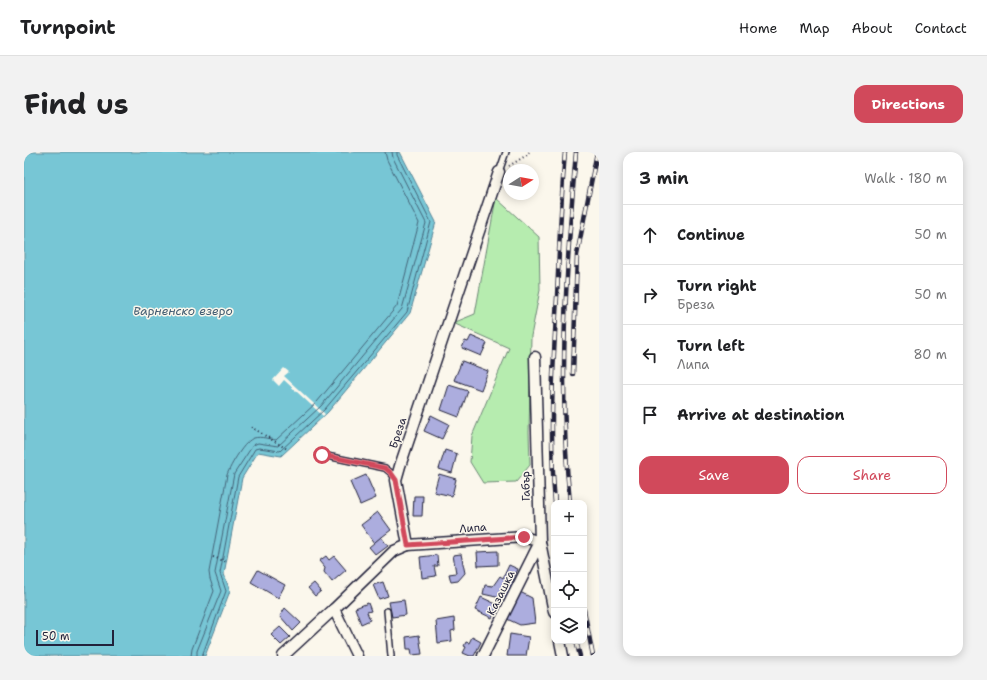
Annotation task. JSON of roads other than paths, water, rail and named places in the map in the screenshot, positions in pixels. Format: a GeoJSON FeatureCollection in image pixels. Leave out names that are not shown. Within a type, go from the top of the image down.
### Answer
{"type":"FeatureCollection","features":[{"type":"Feature","properties":{"kind":"street","name":"Бреза"},"geometry":{"type":"LineString","coordinates":[[408,545],[396,480],[499,172]]}},
{"type":"Feature","properties":{"kind":"street","name":"Габър"},"geometry":{"type":"LineString","coordinates":[[536,357],[540,542],[553,608]]}},
{"type":"Feature","properties":{"kind":"street","name":"Липа"},"geometry":{"type":"LineString","coordinates":[[408,545],[524,537],[540,542]]}},
{"type":"Feature","properties":{"kind":"street","name":"Казашка"},"geometry":{"type":"LineString","coordinates":[[484,656],[540,542]]}},
{"type":"Feature","properties":{"kind":"street"},"geometry":{"type":"LineString","coordinates":[[283,656],[394,551],[408,545]]}},
{"type":"Feature","properties":{"kind":"street"},"geometry":{"type":"LineString","coordinates":[[334,609],[357,656]]}},
{"type":"Feature","properties":{"kind":"street"},"geometry":{"type":"LineString","coordinates":[[561,644],[563,656]]}},
{"type":"Feature","properties":{"kind":"lane"},"geometry":{"type":"LineString","coordinates":[[499,172],[506,152]]}},
{"type":"Feature","properties":{"kind":"lane"},"geometry":{"type":"LineString","coordinates":[[322,455],[385,468],[396,480]]}},
{"type":"Feature","properties":{"kind":"lane"},"geometry":{"type":"LineString","coordinates":[[387,611],[391,656]]}},
{"type":"Feature","properties":{"kind":"water","name":"Варненско езеро"},"geometry":{"type":"Polygon","coordinates":[[[24,152],[400,152],[436,222],[410,313],[328,412],[281,456],[258,452],[242,478],[224,574],[230,591],[205,656],[24,656],[24,152]]]}},
{"type":"Feature","properties":{"kind":"railway"},"geometry":{"type":"LineString","coordinates":[[555,500],[552,452],[552,400],[560,224],[565,152]]}},
{"type":"Feature","properties":{"kind":"railway"},"geometry":{"type":"LineString","coordinates":[[570,500],[564,415],[564,371],[569,240],[576,152]]}},
{"type":"Feature","properties":{"kind":"railway"},"geometry":{"type":"LineString","coordinates":[[573,374],[577,255],[597,152]]}},
{"type":"Feature","properties":{"kind":"railway"},"geometry":{"type":"LineString","coordinates":[[587,625],[593,656]]}},
{"type":"Feature","properties":{"kind":"railway"},"geometry":{"type":"LineString","coordinates":[[577,644],[580,656]]}}]}
